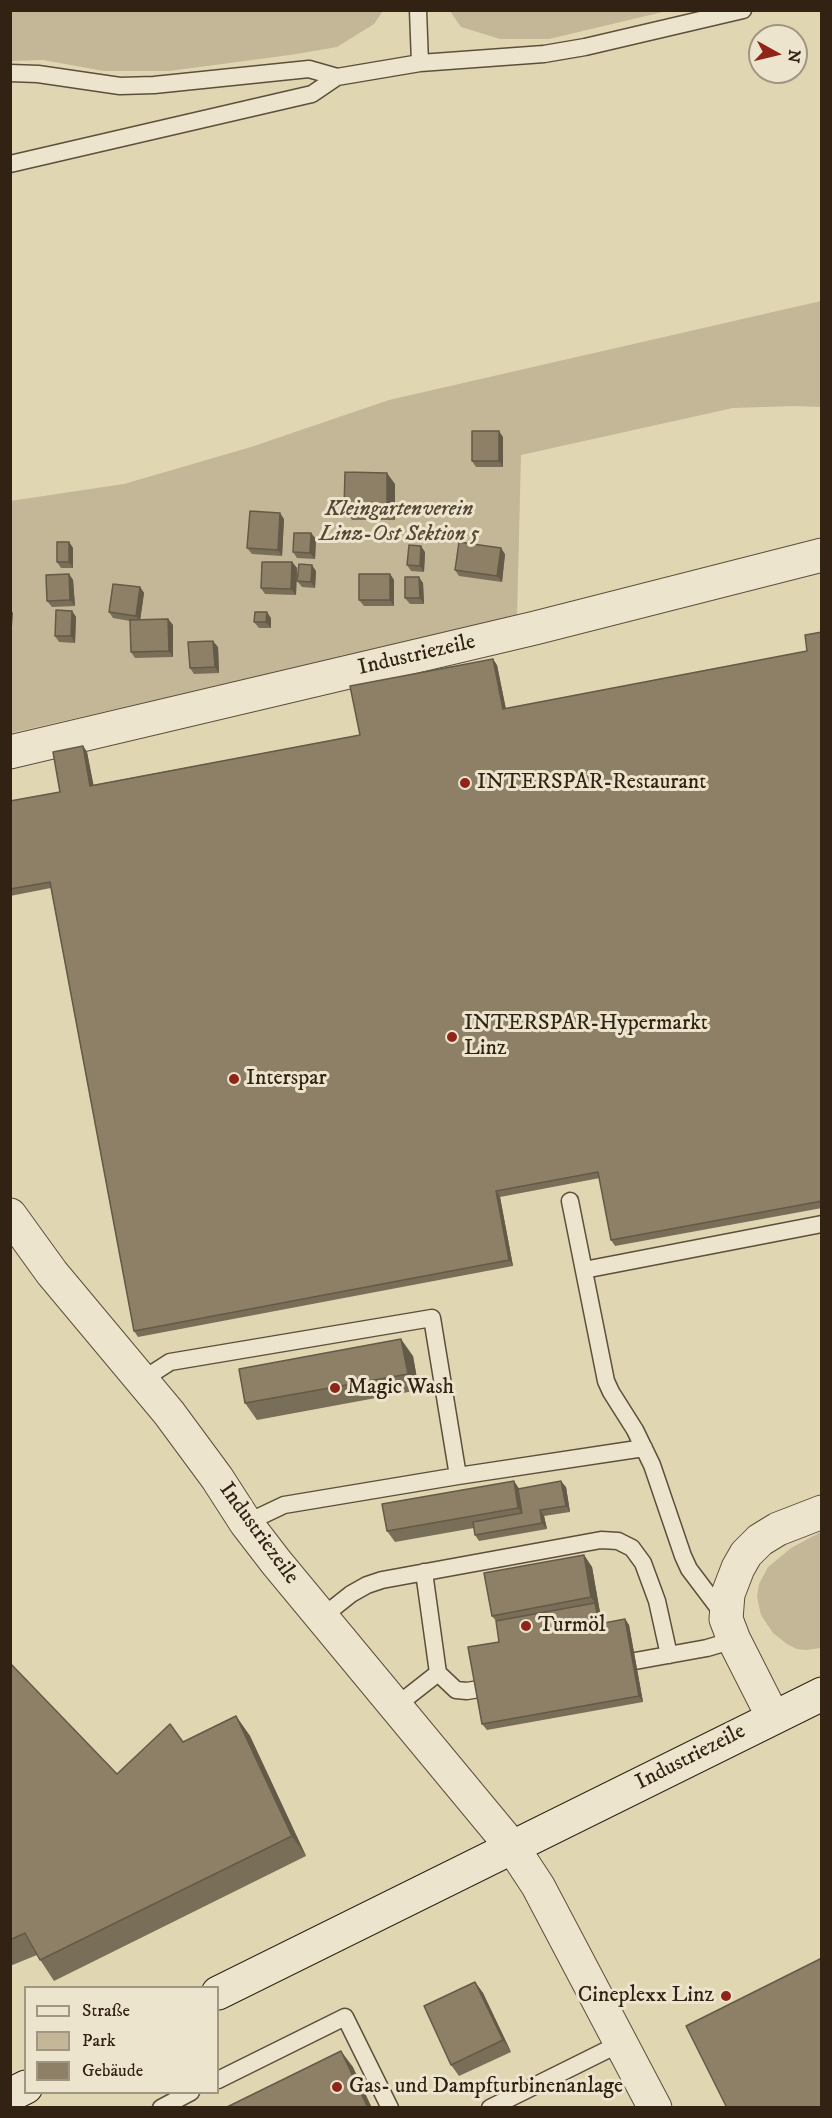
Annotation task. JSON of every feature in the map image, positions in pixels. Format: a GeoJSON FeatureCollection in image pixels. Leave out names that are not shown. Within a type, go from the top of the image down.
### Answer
{"type":"FeatureCollection","features":[{"type":"Feature","properties":{"kind":"street","name":"Industriezeile"},"geometry":{"type":"LineString","coordinates":[[10,752],[535,628],[822,555]]}},
{"type":"Feature","properties":{"kind":"street","name":"Industriezeile"},"geometry":{"type":"LineString","coordinates":[[10,1215],[52,1273],[169,1413],[217,1478],[246,1523],[513,1848]]}},
{"type":"Feature","properties":{"kind":"street"},"geometry":{"type":"LineString","coordinates":[[730,1630],[728,1594],[746,1554],[760,1540],[778,1529],[822,1512]]}},
{"type":"Feature","properties":{"kind":"street","name":"Industriezeile"},"geometry":{"type":"LineString","coordinates":[[730,1630],[773,1717]]}},
{"type":"Feature","properties":{"kind":"street","name":"Industriezeile"},"geometry":{"type":"LineString","coordinates":[[219,1993],[822,1694]]}},
{"type":"Feature","properties":{"kind":"street"},"geometry":{"type":"LineString","coordinates":[[513,1848],[538,1886],[655,2108]]}},
{"type":"Feature","properties":{"kind":"street"},"geometry":{"type":"LineString","coordinates":[[10,2095],[24,2088]]}},
{"type":"Feature","properties":{"kind":"lane"},"geometry":{"type":"LineString","coordinates":[[418,10],[420,63]]}},
{"type":"Feature","properties":{"kind":"lane"},"geometry":{"type":"LineString","coordinates":[[10,164],[312,94],[337,77],[420,63],[544,54],[575,49],[743,10]]}},
{"type":"Feature","properties":{"kind":"lane"},"geometry":{"type":"LineString","coordinates":[[10,73],[38,74],[120,86],[154,85],[309,69],[337,77]]}},
{"type":"Feature","properties":{"kind":"lane"},"geometry":{"type":"LineString","coordinates":[[570,1201],[606,1381],[644,1448],[658,1479],[689,1569],[730,1630],[707,1648],[635,1661]]}},
{"type":"Feature","properties":{"kind":"lane"},"geometry":{"type":"LineString","coordinates":[[584,1270],[822,1224]]}},
{"type":"Feature","properties":{"kind":"lane"},"geometry":{"type":"LineString","coordinates":[[142,1380],[170,1362],[432,1318],[458,1476]]}},
{"type":"Feature","properties":{"kind":"lane"},"geometry":{"type":"LineString","coordinates":[[246,1523],[284,1505],[644,1448]]}},
{"type":"Feature","properties":{"kind":"lane"},"geometry":{"type":"LineString","coordinates":[[322,1617],[351,1594],[382,1580],[602,1540],[618,1541],[632,1548],[643,1563],[657,1601],[669,1655]]}},
{"type":"Feature","properties":{"kind":"lane"},"geometry":{"type":"LineString","coordinates":[[424,1572],[438,1674],[456,1690],[479,1689]]}},
{"type":"Feature","properties":{"kind":"lane"},"geometry":{"type":"LineString","coordinates":[[396,1706],[438,1674]]}},
{"type":"Feature","properties":{"kind":"lane"},"geometry":{"type":"LineString","coordinates":[[219,2080],[345,2017],[390,2108]]}},
{"type":"Feature","properties":{"kind":"lane"},"geometry":{"type":"LineString","coordinates":[[490,2108],[621,2043]]}},
{"type":"Feature","properties":{"kind":"lane"},"geometry":{"type":"LineString","coordinates":[[161,2108],[187,2094]]}},
{"type":"Feature","properties":{"kind":"green space"},"geometry":{"type":"Polygon","coordinates":[[[10,11],[383,11],[374,24],[337,47],[169,71],[104,71],[43,60],[11,61],[10,11]]]}},
{"type":"Feature","properties":{"kind":"green space"},"geometry":{"type":"Polygon","coordinates":[[[450,11],[667,11],[549,39],[500,39],[461,27],[450,11]]]}},
{"type":"Feature","properties":{"kind":"green space","name":"Kleingartenverein Linz-Ost Sektion 5"},"geometry":{"type":"Polygon","coordinates":[[[821,301],[821,407],[733,408],[521,455],[517,617],[11,733],[10,501],[124,484],[251,447],[389,400],[821,301]]]}},
{"type":"Feature","properties":{"kind":"green space"},"geometry":{"type":"Polygon","coordinates":[[[821,1532],[821,1648],[797,1649],[773,1633],[761,1615],[757,1597],[759,1584],[768,1567],[791,1548],[821,1532]]]}},
{"type":"Feature","properties":{"kind":"building"},"geometry":{"type":"Polygon","coordinates":[[[472,431],[499,431],[499,461],[472,461],[472,431]]]}},
{"type":"Feature","properties":{"kind":"building"},"geometry":{"type":"Polygon","coordinates":[[[345,472],[387,473],[387,509],[344,508],[345,472]]]}},
{"type":"Feature","properties":{"kind":"building"},"geometry":{"type":"Polygon","coordinates":[[[250,511],[280,513],[278,550],[247,548],[250,511]]]}},
{"type":"Feature","properties":{"kind":"building"},"geometry":{"type":"Polygon","coordinates":[[[294,533],[311,533],[310,553],[293,552],[294,533]]]}},
{"type":"Feature","properties":{"kind":"building"},"geometry":{"type":"Polygon","coordinates":[[[57,542],[69,542],[69,562],[57,562],[57,542]]]}},
{"type":"Feature","properties":{"kind":"building"},"geometry":{"type":"Polygon","coordinates":[[[459,542],[501,548],[497,576],[455,570],[459,542]]]}},
{"type":"Feature","properties":{"kind":"building"},"geometry":{"type":"Polygon","coordinates":[[[409,545],[421,546],[420,566],[407,565],[409,545]]]}},
{"type":"Feature","properties":{"kind":"building"},"geometry":{"type":"Polygon","coordinates":[[[262,562],[292,562],[291,589],[261,588],[262,562]]]}},
{"type":"Feature","properties":{"kind":"building"},"geometry":{"type":"Polygon","coordinates":[[[299,564],[312,565],[311,582],[297,581],[299,564]]]}},
{"type":"Feature","properties":{"kind":"building"},"geometry":{"type":"Polygon","coordinates":[[[69,574],[70,600],[47,601],[46,575],[69,574]]]}},
{"type":"Feature","properties":{"kind":"building"},"geometry":{"type":"Polygon","coordinates":[[[359,574],[390,574],[390,600],[359,600],[359,574]]]}},
{"type":"Feature","properties":{"kind":"building"},"geometry":{"type":"Polygon","coordinates":[[[405,577],[419,577],[420,598],[405,598],[405,577]]]}},
{"type":"Feature","properties":{"kind":"building"},"geometry":{"type":"Polygon","coordinates":[[[113,584],[140,587],[136,616],[109,612],[113,584]]]}},
{"type":"Feature","properties":{"kind":"building"},"geometry":{"type":"Polygon","coordinates":[[[56,610],[72,611],[71,636],[55,636],[56,610]]]}},
{"type":"Feature","properties":{"kind":"building"},"geometry":{"type":"Polygon","coordinates":[[[255,612],[267,612],[266,622],[254,622],[255,612]]]}},
{"type":"Feature","properties":{"kind":"building"},"geometry":{"type":"Polygon","coordinates":[[[168,619],[169,651],[131,652],[130,620],[168,619]]]}},
{"type":"Feature","properties":{"kind":"building","name":"INTERSPAR-Hypermarkt Linz"},"geometry":{"type":"Polygon","coordinates":[[[822,632],[822,1201],[611,1240],[598,1172],[496,1191],[509,1260],[134,1331],[50,882],[10,889],[10,801],[60,792],[53,752],[83,746],[90,786],[360,735],[350,686],[493,659],[503,709],[807,651],[805,635],[822,632]]]}},
{"type":"Feature","properties":{"kind":"building"},"geometry":{"type":"Polygon","coordinates":[[[213,641],[215,667],[190,668],[188,642],[213,641]]]}},
{"type":"Feature","properties":{"kind":"building"},"geometry":{"type":"Polygon","coordinates":[[[401,1339],[408,1374],[245,1403],[239,1369],[401,1339]]]}},
{"type":"Feature","properties":{"kind":"building"},"geometry":{"type":"Polygon","coordinates":[[[514,1481],[518,1508],[387,1531],[382,1504],[514,1481]]]}},
{"type":"Feature","properties":{"kind":"building"},"geometry":{"type":"Polygon","coordinates":[[[561,1481],[566,1506],[540,1510],[542,1523],[475,1535],[473,1522],[522,1513],[518,1489],[561,1481]]]}},
{"type":"Feature","properties":{"kind":"building"},"geometry":{"type":"Polygon","coordinates":[[[584,1555],[591,1597],[492,1616],[484,1573],[584,1555]]]}},
{"type":"Feature","properties":{"kind":"building"},"geometry":{"type":"Polygon","coordinates":[[[595,1603],[599,1624],[625,1619],[639,1696],[482,1724],[468,1647],[499,1642],[496,1621],[595,1603]]]}},
{"type":"Feature","properties":{"kind":"building"},"geometry":{"type":"Polygon","coordinates":[[[10,1663],[117,1774],[170,1724],[183,1742],[236,1716],[292,1836],[40,1960],[25,1933],[10,1940],[10,1663]]]}},
{"type":"Feature","properties":{"kind":"building"},"geometry":{"type":"Polygon","coordinates":[[[822,1958],[822,2108],[727,2108],[686,2026],[822,1958]]]}},
{"type":"Feature","properties":{"kind":"building"},"geometry":{"type":"Polygon","coordinates":[[[475,1982],[503,2040],[451,2065],[424,2006],[475,1982]]]}},
{"type":"Feature","properties":{"kind":"building"},"geometry":{"type":"Polygon","coordinates":[[[341,2051],[368,2108],[225,2108],[341,2051]]]}},
{"type":"Feature","properties":{"kind":"place","name":"INTERSPAR-Restaurant"},"geometry":{"type":"Point","coordinates":[465,783]}},
{"type":"Feature","properties":{"kind":"place","name":"INTERSPAR-Hypermarkt Linz"},"geometry":{"type":"Point","coordinates":[452,1037]}},
{"type":"Feature","properties":{"kind":"place","name":"Interspar"},"geometry":{"type":"Point","coordinates":[234,1079]}},
{"type":"Feature","properties":{"kind":"place","name":"Magic Wash"},"geometry":{"type":"Point","coordinates":[335,1388]}},
{"type":"Feature","properties":{"kind":"place","name":"Turmöl"},"geometry":{"type":"Point","coordinates":[526,1626]}},
{"type":"Feature","properties":{"kind":"place","name":"Cineplexx Linz"},"geometry":{"type":"Point","coordinates":[726,1996]}},
{"type":"Feature","properties":{"kind":"place","name":"Gas- und Dampfturbinenanlage"},"geometry":{"type":"Point","coordinates":[337,2087]}}]}
